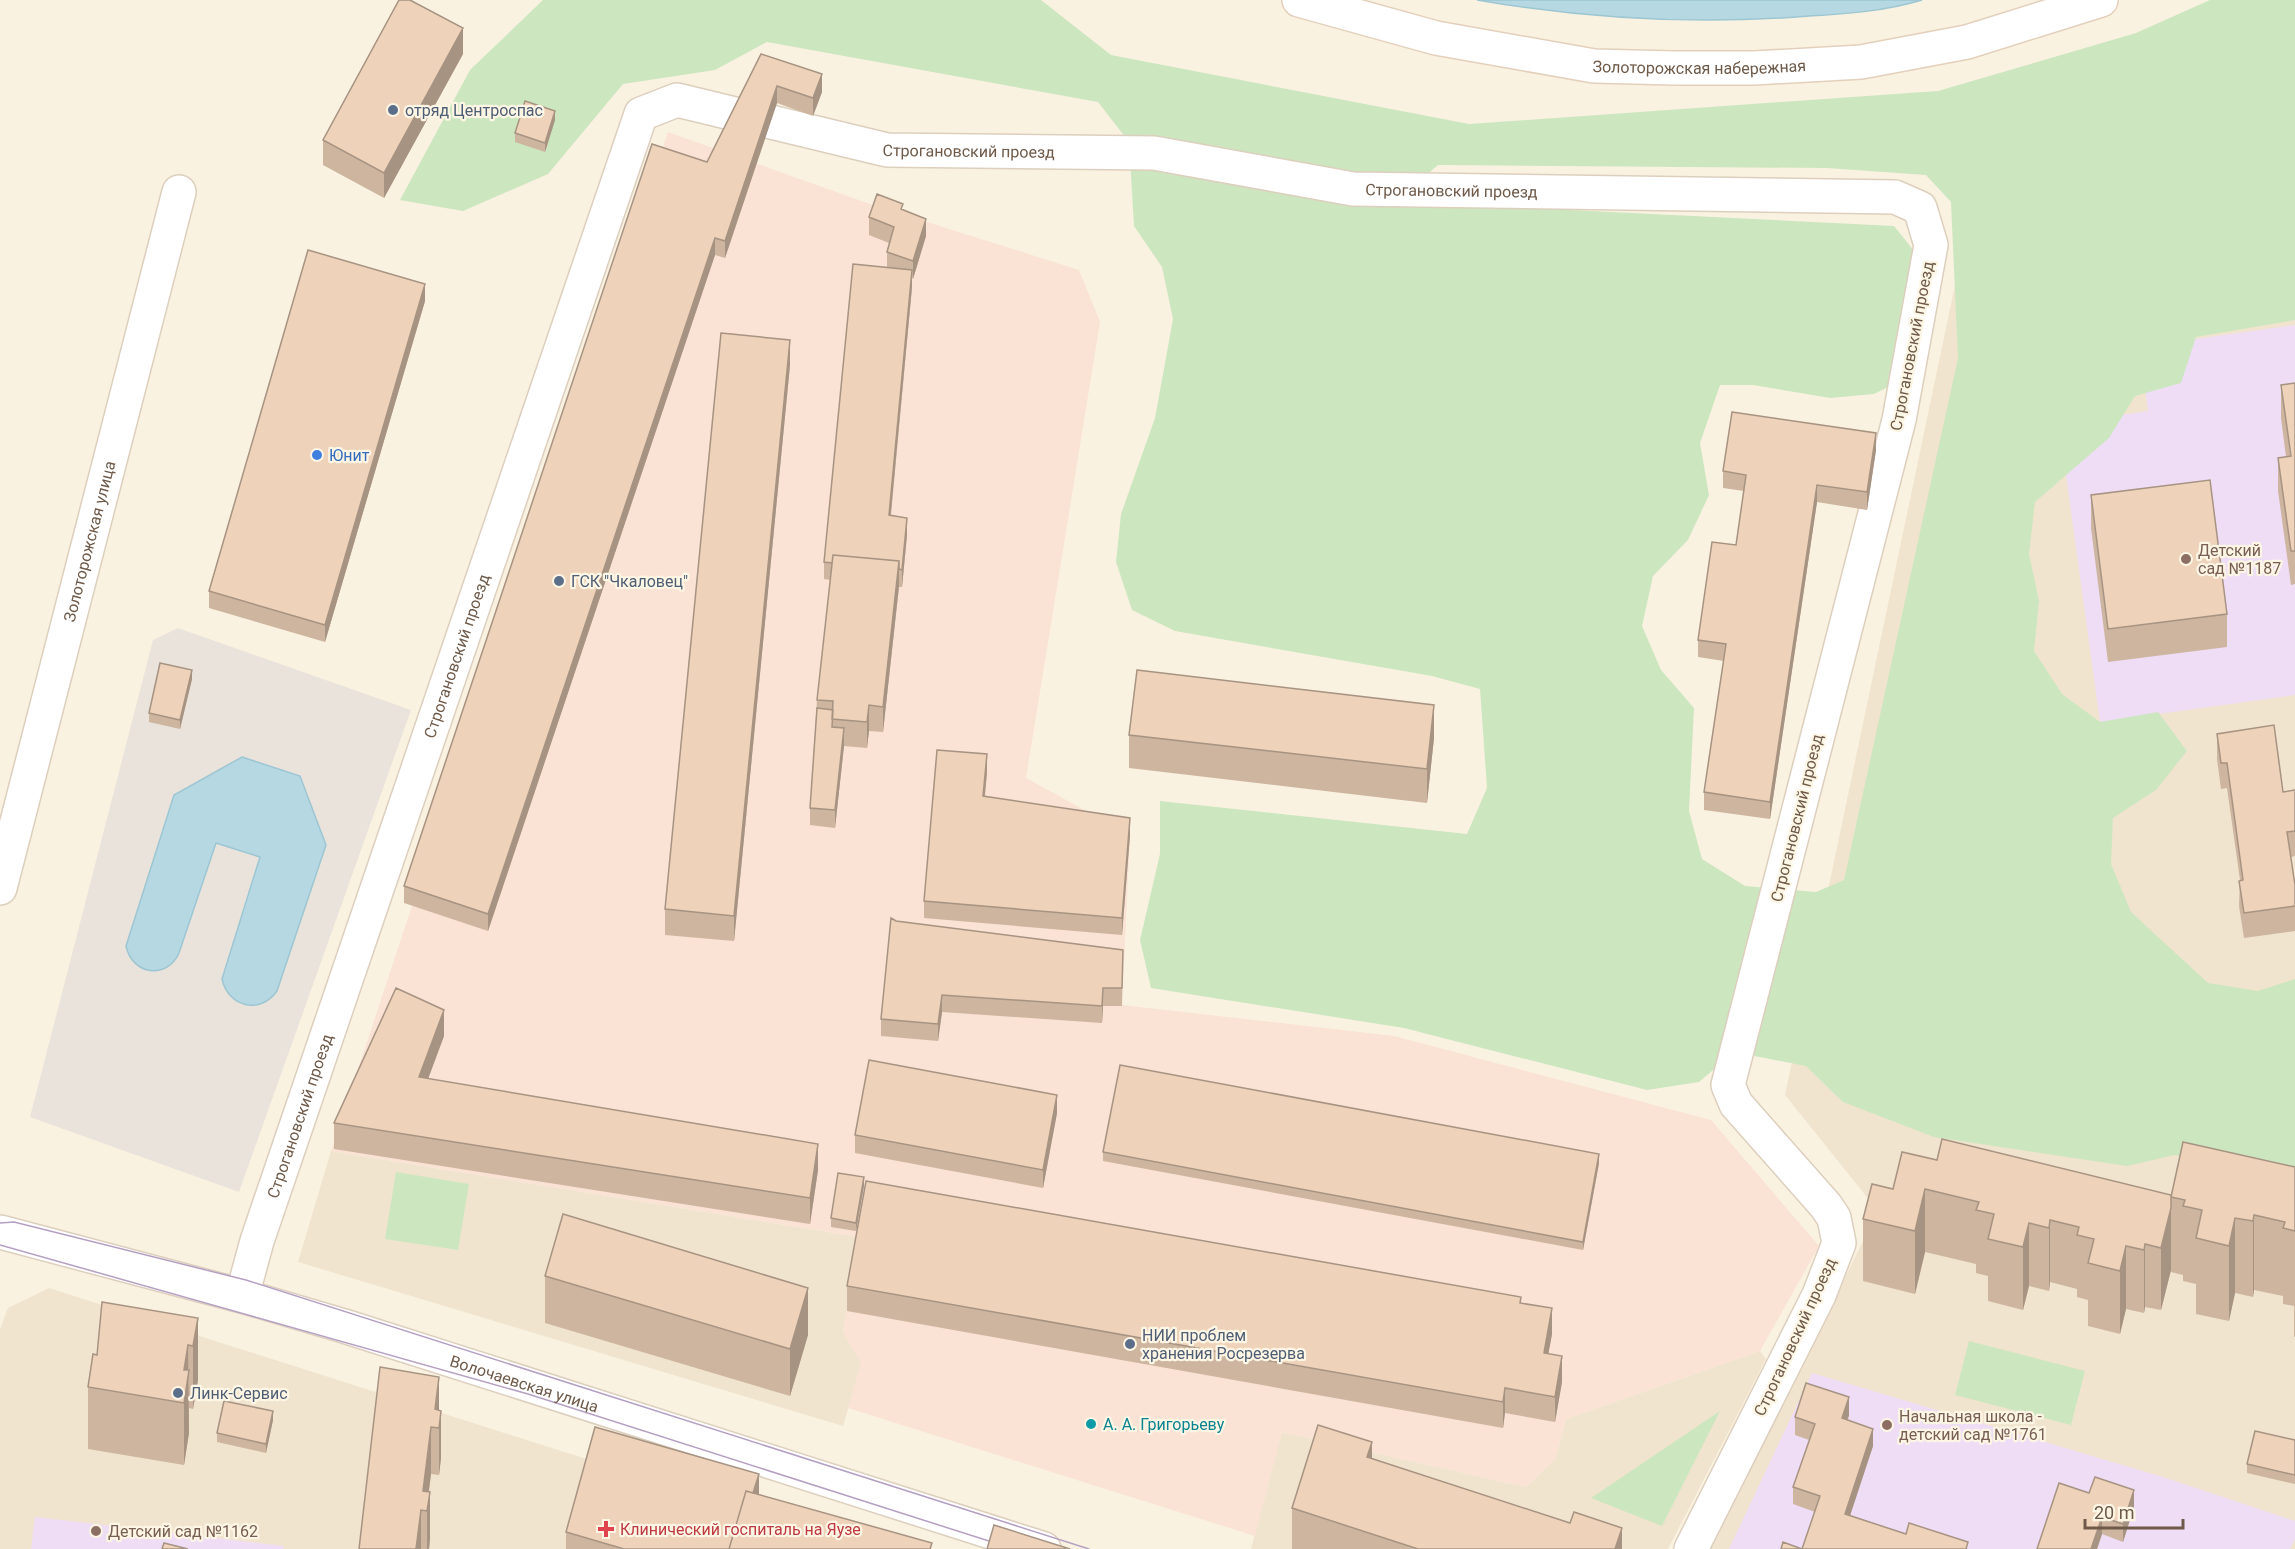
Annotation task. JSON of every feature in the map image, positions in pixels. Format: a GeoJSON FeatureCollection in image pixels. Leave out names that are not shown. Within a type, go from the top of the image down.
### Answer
{"type":"FeatureCollection","features":[{"type":"Feature","properties":{"kind":"street","name":"Золоторожская набережная"},"geometry":{"type":"LineString","coordinates":[[1299,0],[1436,38],[1593,66],[1674,69],[1754,68],[1861,62],[1966,42],[2100,0]]}},
{"type":"Feature","properties":{"kind":"street","name":"Строгановский проезд"},"geometry":{"type":"LineString","coordinates":[[242,1296],[257,1241],[641,114],[677,100],[739,115]]}},
{"type":"Feature","properties":{"kind":"street","name":"Строгановский проезд"},"geometry":{"type":"LineString","coordinates":[[771,122],[887,150],[1154,153],[1353,189],[1895,197],[1920,208],[1930,245],[1899,420],[1728,1085],[1736,1104],[1826,1206],[1834,1218],[1839,1243],[1800,1336],[1690,1549]]}},
{"type":"Feature","properties":{"kind":"street","name":"Золоторожская улица"},"geometry":{"type":"LineString","coordinates":[[0,888],[178,192]]}},
{"type":"Feature","properties":{"kind":"street","name":"Волочаевская улица"},"geometry":{"type":"LineString","coordinates":[[0,1232],[242,1296],[468,1364],[1044,1549]]}},
{"type":"Feature","properties":{"kind":"shaded area"},"geometry":{"type":"Polygon","coordinates":[[[2295,0],[2295,1549],[1710,1549],[1878,1211],[1785,1095],[1993,104],[2295,0]]]}},
{"type":"Feature","properties":{"kind":"shaded area"},"geometry":{"type":"Polygon","coordinates":[[[668,132],[867,203],[1079,270],[1100,322],[1026,778],[1130,835],[1122,1005],[1394,1036],[1711,1120],[1819,1246],[1760,1351],[1566,1419],[1555,1459],[1526,1487],[1282,1432],[1255,1536],[848,1408],[861,1363],[843,1332],[859,1237],[331,1151],[668,132]]]}},
{"type":"Feature","properties":{"kind":"shaded area","name":"Детский сад №1187"},"geometry":{"type":"Polygon","coordinates":[[[2295,325],[2295,695],[2100,722],[2059,424],[2148,411],[2139,347],[2295,325]]]}},
{"type":"Feature","properties":{"kind":"shaded area"},"geometry":{"type":"Polygon","coordinates":[[[178,628],[411,710],[239,1192],[30,1117],[153,640],[178,628]]]}},
{"type":"Feature","properties":{"kind":"shaded area"},"geometry":{"type":"Polygon","coordinates":[[[331,1151],[859,1237],[843,1332],[862,1363],[843,1426],[298,1262],[331,1151]]]}},
{"type":"Feature","properties":{"kind":"shaded area"},"geometry":{"type":"Polygon","coordinates":[[[49,1288],[869,1549],[0,1549],[0,1329],[8,1308],[49,1288]]]}},
{"type":"Feature","properties":{"kind":"shaded area"},"geometry":{"type":"Polygon","coordinates":[[[1760,1351],[1766,1359],[1668,1549],[1251,1549],[1282,1432],[1526,1487],[1555,1459],[1566,1419],[1760,1351]]]}},
{"type":"Feature","properties":{"kind":"shaded area","name":"Начальная школа - детский сад №1761"},"geometry":{"type":"Polygon","coordinates":[[[1812,1373],[2163,1477],[2295,1521],[2295,1539],[2290,1549],[1729,1549],[1812,1373]]]}},
{"type":"Feature","properties":{"kind":"shaded area","name":"Детский сад №1162"},"geometry":{"type":"Polygon","coordinates":[[[35,1517],[284,1546],[283,1549],[31,1549],[35,1517]]]}},
{"type":"Feature","properties":{"kind":"green space"},"geometry":{"type":"Polygon","coordinates":[[[543,0],[1041,0],[1111,55],[1469,124],[1938,91],[2136,33],[2210,0],[2295,0],[2295,320],[2196,337],[2181,383],[2135,396],[2109,438],[2035,502],[2029,554],[2039,601],[2034,651],[2062,694],[2100,722],[2158,712],[2187,751],[2156,790],[2113,818],[2111,864],[2131,912],[2208,983],[2258,991],[2295,979],[2295,1173],[2257,1174],[2175,1155],[2127,1166],[1934,1137],[1843,1102],[1806,1066],[1734,1052],[1699,1082],[1647,1090],[1404,1028],[1151,988],[1140,940],[1160,854],[1160,801],[1467,834],[1487,788],[1480,689],[1432,676],[1175,631],[1132,610],[1116,562],[1121,514],[1155,418],[1173,319],[1162,267],[1134,226],[1129,142],[1098,102],[767,42],[715,70],[623,84],[548,174],[463,211],[400,200],[470,70],[543,0]],[[1438,165],[1425,176],[1428,203],[1894,226],[1940,283],[1916,373],[1874,394],[1830,398],[1753,385],[1720,385],[1700,443],[1709,495],[1688,540],[1653,576],[1642,626],[1661,670],[1694,708],[1689,811],[1702,859],[1745,886],[1816,892],[1844,880],[1958,358],[1951,202],[1926,175],[1827,168],[1438,165]]]}},
{"type":"Feature","properties":{"kind":"green space"},"geometry":{"type":"Polygon","coordinates":[[[396,1172],[469,1184],[458,1250],[385,1239],[396,1172]]]}},
{"type":"Feature","properties":{"kind":"green space"},"geometry":{"type":"Polygon","coordinates":[[[1969,1341],[2085,1371],[2071,1425],[1955,1395],[1969,1341]]]}},
{"type":"Feature","properties":{"kind":"green space"},"geometry":{"type":"Polygon","coordinates":[[[1720,1411],[1662,1526],[1591,1498],[1720,1411]]]}},
{"type":"Feature","properties":{"kind":"water"},"geometry":{"type":"Polygon","coordinates":[[[1477,0],[1922,0],[1852,13],[1767,19],[1684,20],[1601,16],[1477,0]]]}},
{"type":"Feature","properties":{"kind":"water"},"geometry":{"type":"Polygon","coordinates":[[[242,757],[300,776],[326,845],[277,991],[270,999],[254,1005],[245,1004],[231,996],[225,989],[222,979],[260,857],[216,843],[174,962],[159,970],[150,971],[135,963],[126,946],[174,795],[242,757]]]}},
{"type":"Feature","properties":{"kind":"building","name":"отряд Центроспас"},"geometry":{"type":"Polygon","coordinates":[[[399,0],[410,0],[463,28],[384,173],[323,140],[399,0]]]}},
{"type":"Feature","properties":{"kind":"building","name":"ГСК \"Чкаловец\""},"geometry":{"type":"Polygon","coordinates":[[[761,54],[822,74],[813,98],[777,86],[725,241],[715,238],[488,914],[404,886],[652,144],[707,162],[761,54]]]}},
{"type":"Feature","properties":{"kind":"building"},"geometry":{"type":"Polygon","coordinates":[[[525,101],[555,111],[545,143],[515,133],[525,101]]]}},
{"type":"Feature","properties":{"kind":"building"},"geometry":{"type":"Polygon","coordinates":[[[877,194],[903,204],[901,209],[926,219],[913,261],[887,252],[894,227],[869,217],[877,194]]]}},
{"type":"Feature","properties":{"kind":"building","name":"Юнит"},"geometry":{"type":"Polygon","coordinates":[[[308,250],[425,284],[325,625],[209,591],[308,250]]]}},
{"type":"Feature","properties":{"kind":"building"},"geometry":{"type":"Polygon","coordinates":[[[853,264],[912,270],[889,515],[907,518],[902,570],[899,569],[899,561],[833,555],[832,563],[824,562],[853,264]]]}},
{"type":"Feature","properties":{"kind":"building"},"geometry":{"type":"Polygon","coordinates":[[[721,333],[790,340],[734,916],[665,909],[721,333]]]}},
{"type":"Feature","properties":{"kind":"building"},"geometry":{"type":"Polygon","coordinates":[[[2295,383],[2295,551],[2291,551],[2278,458],[2291,456],[2281,385],[2295,383]]]}},
{"type":"Feature","properties":{"kind":"building"},"geometry":{"type":"Polygon","coordinates":[[[1732,412],[1876,433],[1867,492],[1817,485],[1770,802],[1704,792],[1726,644],[1698,640],[1712,542],[1736,545],[1746,475],[1723,471],[1732,412]]]}},
{"type":"Feature","properties":{"kind":"building"},"geometry":{"type":"Polygon","coordinates":[[[2210,480],[2227,614],[2108,629],[2091,495],[2210,480]]]}},
{"type":"Feature","properties":{"kind":"building"},"geometry":{"type":"Polygon","coordinates":[[[833,555],[899,561],[883,707],[869,705],[867,722],[832,719],[833,701],[817,700],[833,555]]]}},
{"type":"Feature","properties":{"kind":"building"},"geometry":{"type":"Polygon","coordinates":[[[160,663],[192,670],[180,720],[149,713],[160,663]]]}},
{"type":"Feature","properties":{"kind":"building"},"geometry":{"type":"Polygon","coordinates":[[[1137,670],[1434,705],[1427,769],[1129,735],[1137,670]]]}},
{"type":"Feature","properties":{"kind":"building"},"geometry":{"type":"Polygon","coordinates":[[[817,708],[833,710],[832,727],[844,728],[835,810],[810,808],[817,708]]]}},
{"type":"Feature","properties":{"kind":"building"},"geometry":{"type":"Polygon","coordinates":[[[2274,725],[2283,792],[2295,790],[2295,831],[2287,832],[2295,885],[2295,906],[2244,913],[2239,881],[2243,880],[2227,763],[2221,763],[2217,734],[2274,725]]]}},
{"type":"Feature","properties":{"kind":"building"},"geometry":{"type":"Polygon","coordinates":[[[937,750],[987,754],[983,796],[1130,818],[1122,918],[924,901],[937,750]]]}},
{"type":"Feature","properties":{"kind":"building"},"geometry":{"type":"Polygon","coordinates":[[[891,918],[896,921],[1123,950],[1122,988],[1103,988],[1102,1006],[942,995],[938,1024],[881,1019],[891,918]]]}},
{"type":"Feature","properties":{"kind":"building"},"geometry":{"type":"Polygon","coordinates":[[[396,988],[444,1010],[419,1077],[818,1144],[810,1198],[334,1123],[396,988]]]}},
{"type":"Feature","properties":{"kind":"building"},"geometry":{"type":"Polygon","coordinates":[[[869,1060],[1057,1095],[1043,1170],[855,1135],[869,1060]]]}},
{"type":"Feature","properties":{"kind":"building"},"geometry":{"type":"Polygon","coordinates":[[[1120,1065],[1599,1154],[1583,1242],[1103,1152],[1120,1065]]]}},
{"type":"Feature","properties":{"kind":"building"},"geometry":{"type":"Polygon","coordinates":[[[1942,1139],[2171,1195],[2171,1208],[2161,1248],[2145,1244],[2144,1250],[2126,1246],[2120,1271],[2088,1263],[2094,1239],[2077,1235],[2079,1227],[2050,1220],[2049,1228],[2029,1223],[2023,1247],[1988,1239],[1994,1214],[1976,1210],[1979,1202],[1925,1189],[1915,1231],[1863,1219],[1872,1184],[1893,1189],[1902,1152],[1937,1160],[1942,1139]]]}},
{"type":"Feature","properties":{"kind":"building"},"geometry":{"type":"Polygon","coordinates":[[[2183,1142],[2295,1167],[2295,1231],[2283,1228],[2285,1222],[2254,1215],[2253,1221],[2235,1218],[2229,1246],[2196,1238],[2202,1210],[2183,1206],[2185,1200],[2171,1197],[2183,1142]]]}},
{"type":"Feature","properties":{"kind":"building"},"geometry":{"type":"Polygon","coordinates":[[[838,1173],[864,1177],[856,1223],[831,1218],[838,1173]]]}},
{"type":"Feature","properties":{"kind":"building"},"geometry":{"type":"Polygon","coordinates":[[[866,1181],[1521,1297],[1520,1303],[1552,1308],[1544,1353],[1562,1356],[1555,1397],[1505,1388],[1503,1402],[847,1286],[866,1181]]]}},
{"type":"Feature","properties":{"kind":"building"},"geometry":{"type":"Polygon","coordinates":[[[563,1214],[808,1288],[790,1349],[545,1276],[563,1214]]]}},
{"type":"Feature","properties":{"kind":"building"},"geometry":{"type":"Polygon","coordinates":[[[102,1302],[198,1318],[193,1346],[188,1345],[184,1370],[189,1370],[184,1403],[88,1387],[93,1354],[97,1355],[102,1302]]]}},
{"type":"Feature","properties":{"kind":"building"},"geometry":{"type":"Polygon","coordinates":[[[380,1367],[439,1377],[435,1409],[441,1411],[439,1428],[431,1427],[423,1491],[430,1492],[427,1511],[421,1510],[416,1549],[359,1549],[380,1367]]]}},
{"type":"Feature","properties":{"kind":"building"},"geometry":{"type":"Polygon","coordinates":[[[1806,1383],[1849,1397],[1842,1418],[1873,1429],[1845,1514],[1906,1534],[1909,1523],[1968,1542],[1966,1549],[1802,1549],[1820,1496],[1793,1487],[1815,1424],[1795,1417],[1806,1383]]]}},
{"type":"Feature","properties":{"kind":"building"},"geometry":{"type":"Polygon","coordinates":[[[224,1401],[273,1411],[266,1444],[217,1433],[224,1401]]]}},
{"type":"Feature","properties":{"kind":"building"},"geometry":{"type":"Polygon","coordinates":[[[1318,1425],[1372,1442],[1367,1457],[1570,1523],[1574,1512],[1622,1528],[1615,1549],[1418,1549],[1292,1508],[1318,1425]]]}},
{"type":"Feature","properties":{"kind":"building"},"geometry":{"type":"Polygon","coordinates":[[[595,1427],[759,1474],[753,1493],[746,1491],[729,1549],[624,1549],[566,1532],[595,1427]]]}},
{"type":"Feature","properties":{"kind":"building"},"geometry":{"type":"Polygon","coordinates":[[[2255,1431],[2295,1440],[2295,1475],[2247,1464],[2255,1431]]]}},
{"type":"Feature","properties":{"kind":"building"},"geometry":{"type":"Polygon","coordinates":[[[2095,1477],[2134,1490],[2123,1524],[2102,1517],[2091,1549],[2037,1549],[2059,1483],[2089,1493],[2095,1477]]]}},
{"type":"Feature","properties":{"kind":"building"},"geometry":{"type":"Polygon","coordinates":[[[746,1491],[932,1543],[930,1549],[729,1549],[746,1491]]]}},
{"type":"Feature","properties":{"kind":"building"},"geometry":{"type":"Polygon","coordinates":[[[994,1525],[1070,1549],[987,1549],[994,1525]]]}},
{"type":"Feature","properties":{"kind":"building"},"geometry":{"type":"Polygon","coordinates":[[[1783,1542],[1802,1549],[1781,1549],[1783,1542]]]}},
{"type":"Feature","properties":{"kind":"building"},"geometry":{"type":"Polygon","coordinates":[[[164,1543],[188,1549],[162,1549],[164,1543]]]}},
{"type":"Feature","properties":{"kind":"tram line"},"geometry":{"type":"LineString","coordinates":[[0,1223],[14,1222],[246,1280],[1089,1549]]}},
{"type":"Feature","properties":{"kind":"tram line"},"geometry":{"type":"LineString","coordinates":[[0,1245],[528,1394],[1014,1549]]}},
{"type":"Feature","properties":{"kind":"place","name":"отряд Центроспас"},"geometry":{"type":"Point","coordinates":[393,110]}},
{"type":"Feature","properties":{"kind":"place","name":"Юнит"},"geometry":{"type":"Point","coordinates":[317,455]}},
{"type":"Feature","properties":{"kind":"place","name":"Детский сад №1187"},"geometry":{"type":"Point","coordinates":[2186,559]}},
{"type":"Feature","properties":{"kind":"place","name":"ГСК \"Чкаловец\""},"geometry":{"type":"Point","coordinates":[559,581]}},
{"type":"Feature","properties":{"kind":"place","name":"НИИ проблем хранения Росрезерва"},"geometry":{"type":"Point","coordinates":[1130,1344]}},
{"type":"Feature","properties":{"kind":"place","name":"Линк-Сервис"},"geometry":{"type":"Point","coordinates":[178,1393]}},
{"type":"Feature","properties":{"kind":"place","name":"А. А. Григорьеву"},"geometry":{"type":"Point","coordinates":[1091,1424]}},
{"type":"Feature","properties":{"kind":"place","name":"Начальная школа - детский сад №1761"},"geometry":{"type":"Point","coordinates":[1887,1425]}},
{"type":"Feature","properties":{"kind":"place","name":"Клинический госпиталь на Яузе"},"geometry":{"type":"Point","coordinates":[606,1529]}},
{"type":"Feature","properties":{"kind":"place","name":"Детский сад №1162"},"geometry":{"type":"Point","coordinates":[96,1531]}}]}
